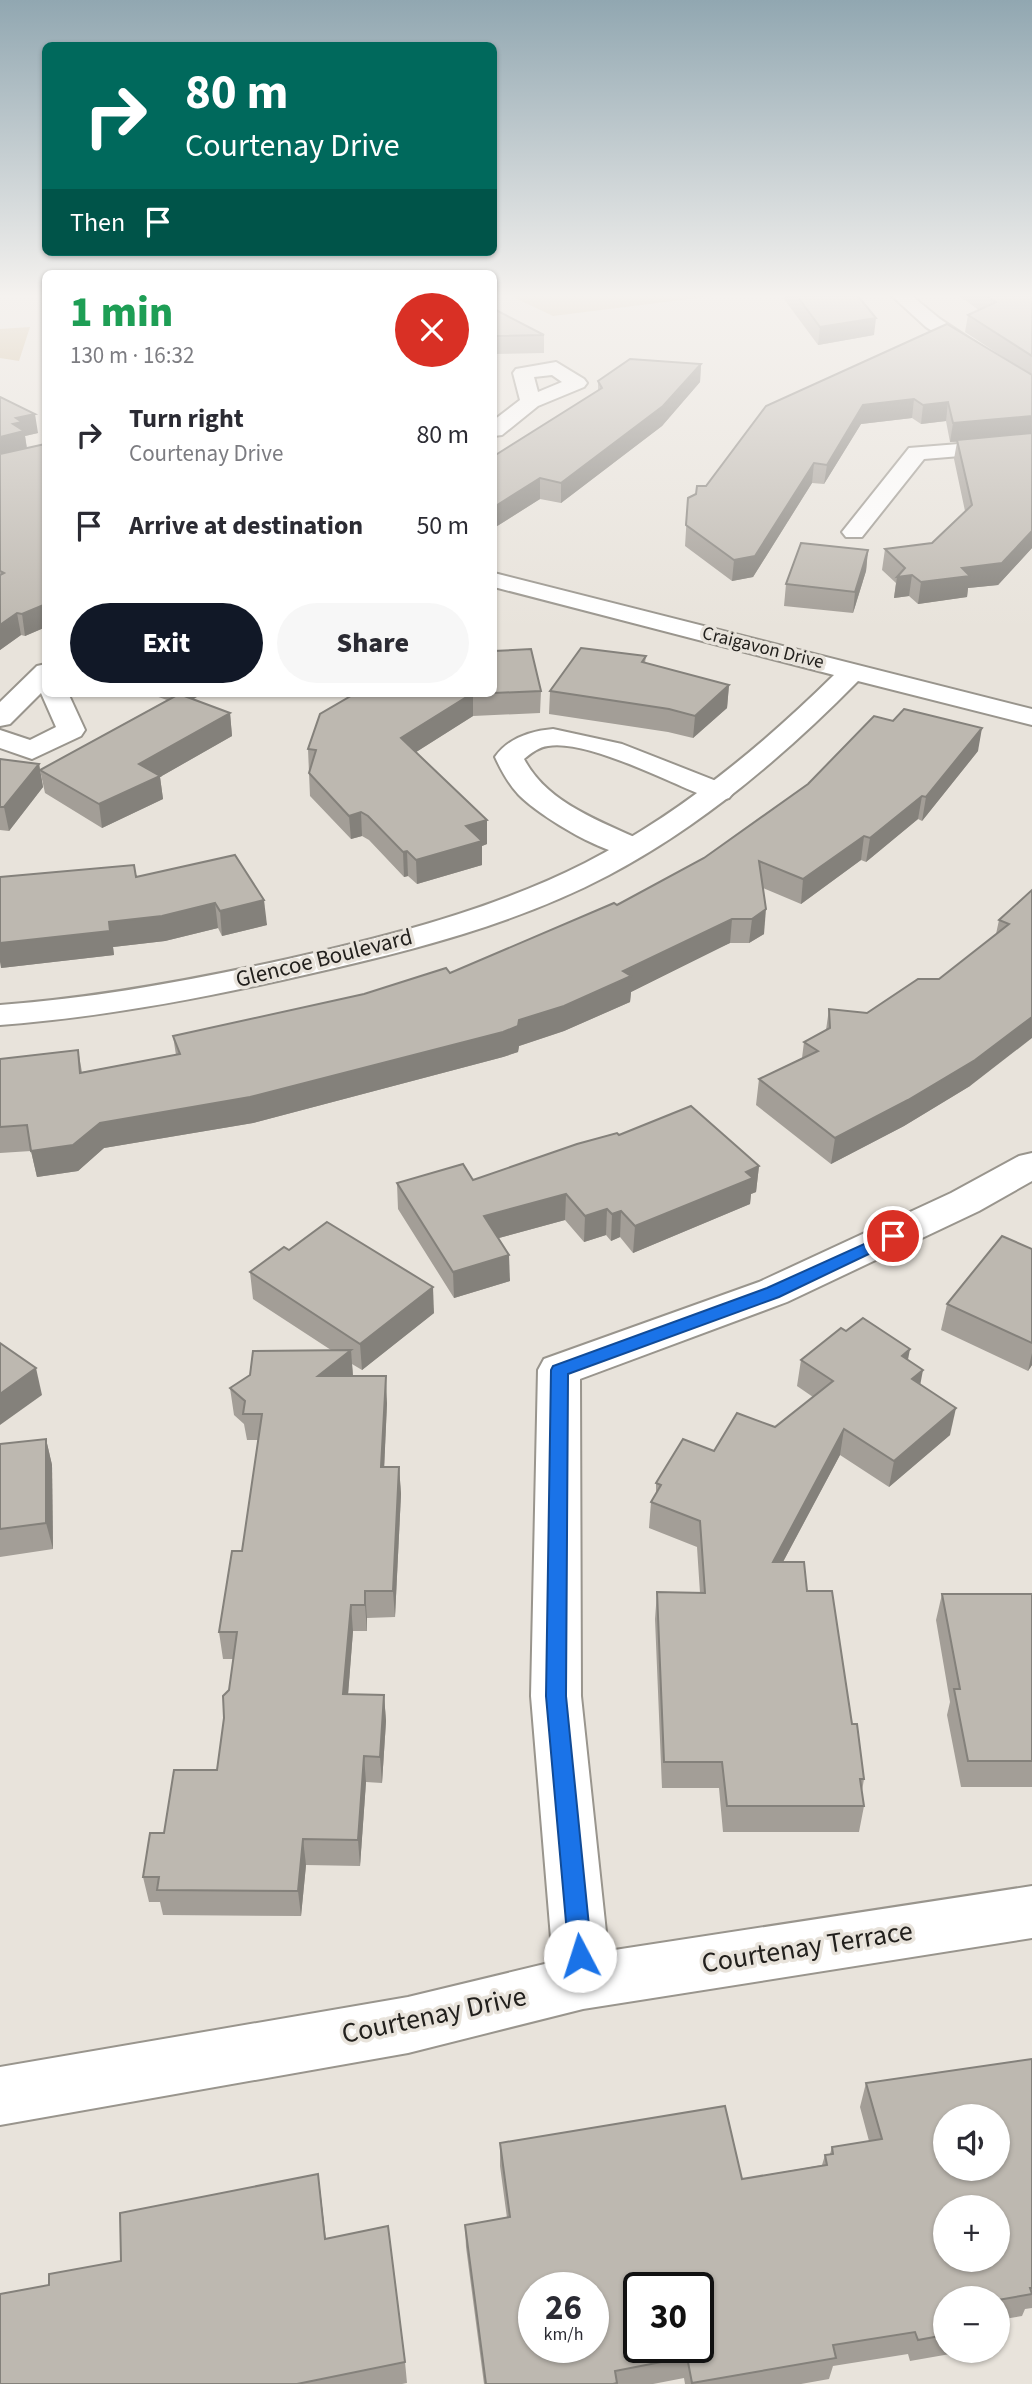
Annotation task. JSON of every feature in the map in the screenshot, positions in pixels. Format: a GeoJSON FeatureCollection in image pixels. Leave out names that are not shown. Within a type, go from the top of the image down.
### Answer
{"type":"FeatureCollection","features":[{"type":"Feature","properties":{"kind":"street"},"geometry":{"type":"LineString","coordinates":[[497,428],[524,407]]}},
{"type":"Feature","properties":{"kind":"street"},"geometry":{"type":"LineString","coordinates":[[854,532],[917,453],[1032,444]]}},
{"type":"Feature","properties":{"kind":"street","name":"Craigavon Drive"},"geometry":{"type":"LineString","coordinates":[[497,581],[1032,717]]}},
{"type":"Feature","properties":{"kind":"street","name":"Glencoe Boulevard"},"geometry":{"type":"LineString","coordinates":[[0,1016],[180,992],[331,960],[469,921],[556,889],[632,848],[719,792],[770,752],[853,671]]}},
{"type":"Feature","properties":{"kind":"street"},"geometry":{"type":"LineString","coordinates":[[0,718],[42,675]]}},
{"type":"Feature","properties":{"kind":"street"},"geometry":{"type":"LineString","coordinates":[[0,738],[32,750],[71,730],[56,697]]}},
{"type":"Feature","properties":{"kind":"street"},"geometry":{"type":"LineString","coordinates":[[632,848],[568,817],[516,776],[509,757],[525,743],[553,737],[584,741],[719,792]]}},
{"type":"Feature","properties":{"kind":"street"},"geometry":{"type":"LineString","coordinates":[[583,1982],[556,1696],[559,1370],[773,1293],[965,1202],[1032,1165]]}},
{"type":"Feature","properties":{"kind":"street","name":"Courtenay Terrace"},"geometry":{"type":"LineString","coordinates":[[583,1982],[1032,1912]]}},
{"type":"Feature","properties":{"kind":"street","name":"Courtenay Drive"},"geometry":{"type":"LineString","coordinates":[[0,2096],[408,2025],[583,1982]]}},
{"type":"Feature","properties":{"kind":"building"},"geometry":{"type":"Polygon","coordinates":[[[0,407],[21,407],[35,414],[16,418],[22,422],[13,424],[24,431],[0,437],[0,407]]]}},
{"type":"Feature","properties":{"kind":"building"},"geometry":{"type":"Polygon","coordinates":[[[571,407],[661,407],[561,483],[540,478],[497,505],[497,454],[571,407]]]}},
{"type":"Feature","properties":{"kind":"building"},"geometry":{"type":"Polygon","coordinates":[[[765,407],[862,407],[827,465],[814,463],[755,556],[734,560],[686,525],[688,498],[696,494],[697,486],[706,486],[765,407]]]}},
{"type":"Feature","properties":{"kind":"building"},"geometry":{"type":"Polygon","coordinates":[[[949,407],[1032,407],[1032,416],[953,423],[949,407]]]}},
{"type":"Feature","properties":{"kind":"building"},"geometry":{"type":"Polygon","coordinates":[[[1032,433],[1032,531],[1002,563],[962,568],[970,576],[921,582],[912,575],[897,577],[905,568],[885,549],[932,543],[972,505],[957,440],[1032,433]]]}},
{"type":"Feature","properties":{"kind":"building"},"geometry":{"type":"Polygon","coordinates":[[[42,445],[42,606],[22,614],[17,613],[0,625],[0,575],[4,573],[0,571],[0,454],[42,445]]]}},
{"type":"Feature","properties":{"kind":"building"},"geometry":{"type":"Polygon","coordinates":[[[801,543],[868,550],[855,592],[786,584],[801,543]]]}},
{"type":"Feature","properties":{"kind":"building"},"geometry":{"type":"Polygon","coordinates":[[[581,648],[646,656],[642,662],[729,685],[695,716],[669,709],[550,691],[581,648]]]}},
{"type":"Feature","properties":{"kind":"building"},"geometry":{"type":"Polygon","coordinates":[[[531,649],[541,691],[497,693],[497,651],[531,649]]]}},
{"type":"Feature","properties":{"kind":"building"},"geometry":{"type":"Polygon","coordinates":[[[174,697],[187,697],[230,713],[139,764],[160,776],[99,804],[40,770],[174,697]]]}},
{"type":"Feature","properties":{"kind":"building"},"geometry":{"type":"Polygon","coordinates":[[[349,697],[467,697],[401,738],[487,820],[466,826],[482,841],[416,860],[407,851],[403,852],[368,816],[361,812],[349,816],[309,773],[316,750],[308,749],[320,714],[349,697]]]}},
{"type":"Feature","properties":{"kind":"building"},"geometry":{"type":"Polygon","coordinates":[[[904,709],[982,728],[926,797],[922,796],[870,838],[864,836],[803,879],[759,861],[766,909],[752,919],[732,919],[623,971],[631,976],[564,1006],[519,1020],[518,1026],[503,1032],[250,1097],[100,1123],[73,1145],[31,1151],[27,1125],[0,1127],[0,1059],[78,1050],[80,1073],[180,1054],[173,1036],[364,994],[446,968],[450,973],[614,903],[617,905],[704,858],[808,784],[874,716],[893,721],[904,709]]]}},
{"type":"Feature","properties":{"kind":"building"},"geometry":{"type":"Polygon","coordinates":[[[0,759],[39,764],[4,807],[0,807],[0,759]]]}},
{"type":"Feature","properties":{"kind":"building"},"geometry":{"type":"Polygon","coordinates":[[[235,855],[264,900],[220,911],[215,903],[162,916],[109,922],[110,931],[0,943],[0,877],[134,865],[136,877],[235,855]]]}},
{"type":"Feature","properties":{"kind":"building"},"geometry":{"type":"Polygon","coordinates":[[[1032,890],[1032,1017],[975,1060],[908,1100],[835,1138],[759,1079],[818,1051],[804,1042],[830,1028],[829,1009],[867,1013],[918,979],[939,979],[1009,924],[999,920],[1032,890]]]}},
{"type":"Feature","properties":{"kind":"building"},"geometry":{"type":"Polygon","coordinates":[[[691,1106],[759,1166],[746,1172],[753,1178],[635,1226],[621,1211],[612,1214],[607,1209],[585,1216],[566,1194],[484,1216],[509,1255],[453,1272],[397,1183],[463,1164],[473,1180],[577,1144],[617,1133],[619,1135],[691,1106]]]}},
{"type":"Feature","properties":{"kind":"building"},"geometry":{"type":"Polygon","coordinates":[[[327,1222],[433,1287],[360,1344],[250,1272],[284,1247],[289,1250],[327,1222]]]}},
{"type":"Feature","properties":{"kind":"building"},"geometry":{"type":"Polygon","coordinates":[[[1002,1236],[1032,1249],[1032,1343],[947,1304],[1002,1236]]]}},
{"type":"Feature","properties":{"kind":"building"},"geometry":{"type":"Polygon","coordinates":[[[863,1318],[910,1349],[902,1356],[923,1370],[912,1379],[956,1408],[894,1461],[844,1429],[773,1562],[804,1562],[807,1591],[832,1591],[852,1724],[857,1724],[864,1779],[860,1779],[864,1806],[727,1806],[722,1762],[664,1762],[657,1592],[705,1593],[700,1521],[651,1502],[661,1485],[656,1483],[683,1439],[714,1451],[737,1413],[775,1427],[833,1381],[801,1360],[841,1328],[846,1331],[863,1318]]]}},
{"type":"Feature","properties":{"kind":"building"},"geometry":{"type":"Polygon","coordinates":[[[0,1343],[36,1368],[0,1394],[0,1343]]]}},
{"type":"Feature","properties":{"kind":"building"},"geometry":{"type":"Polygon","coordinates":[[[351,1350],[318,1376],[386,1376],[381,1467],[399,1467],[393,1591],[365,1591],[365,1605],[351,1605],[343,1694],[384,1695],[380,1757],[364,1756],[358,1840],[303,1839],[298,1891],[157,1890],[159,1877],[143,1877],[150,1833],[164,1833],[174,1770],[217,1770],[224,1718],[223,1696],[229,1690],[237,1632],[219,1632],[232,1551],[242,1551],[262,1414],[243,1414],[245,1401],[230,1388],[250,1375],[253,1351],[351,1350]]]}},
{"type":"Feature","properties":{"kind":"building"},"geometry":{"type":"Polygon","coordinates":[[[46,1439],[46,1523],[0,1529],[0,1444],[46,1439]]]}},
{"type":"Feature","properties":{"kind":"building"},"geometry":{"type":"Polygon","coordinates":[[[942,1594],[1032,1594],[1032,1761],[968,1761],[954,1689],[960,1689],[942,1594]]]}},
{"type":"Feature","properties":{"kind":"building"},"geometry":{"type":"Polygon","coordinates":[[[1032,2059],[1032,2294],[1010,2298],[1010,2286],[933,2286],[933,2337],[918,2340],[915,2332],[833,2345],[836,2358],[692,2383],[688,2363],[714,2363],[714,2272],[623,2272],[623,2363],[656,2363],[615,2371],[617,2383],[613,2384],[486,2384],[465,2225],[510,2217],[500,2143],[725,2106],[742,2179],[827,2165],[825,2155],[833,2154],[832,2147],[882,2139],[866,2083],[1032,2059]]]}},
{"type":"Feature","properties":{"kind":"building"},"geometry":{"type":"Polygon","coordinates":[[[318,2174],[325,2239],[388,2226],[405,2362],[297,2384],[0,2384],[0,2294],[49,2285],[49,2274],[121,2261],[120,2213],[318,2174]]]}},
{"type":"Feature","properties":{"kind":"route"},"geometry":{"type":"LineString","coordinates":[[580,1956],[556,1696],[559,1370],[773,1293],[893,1236]]}}]}
